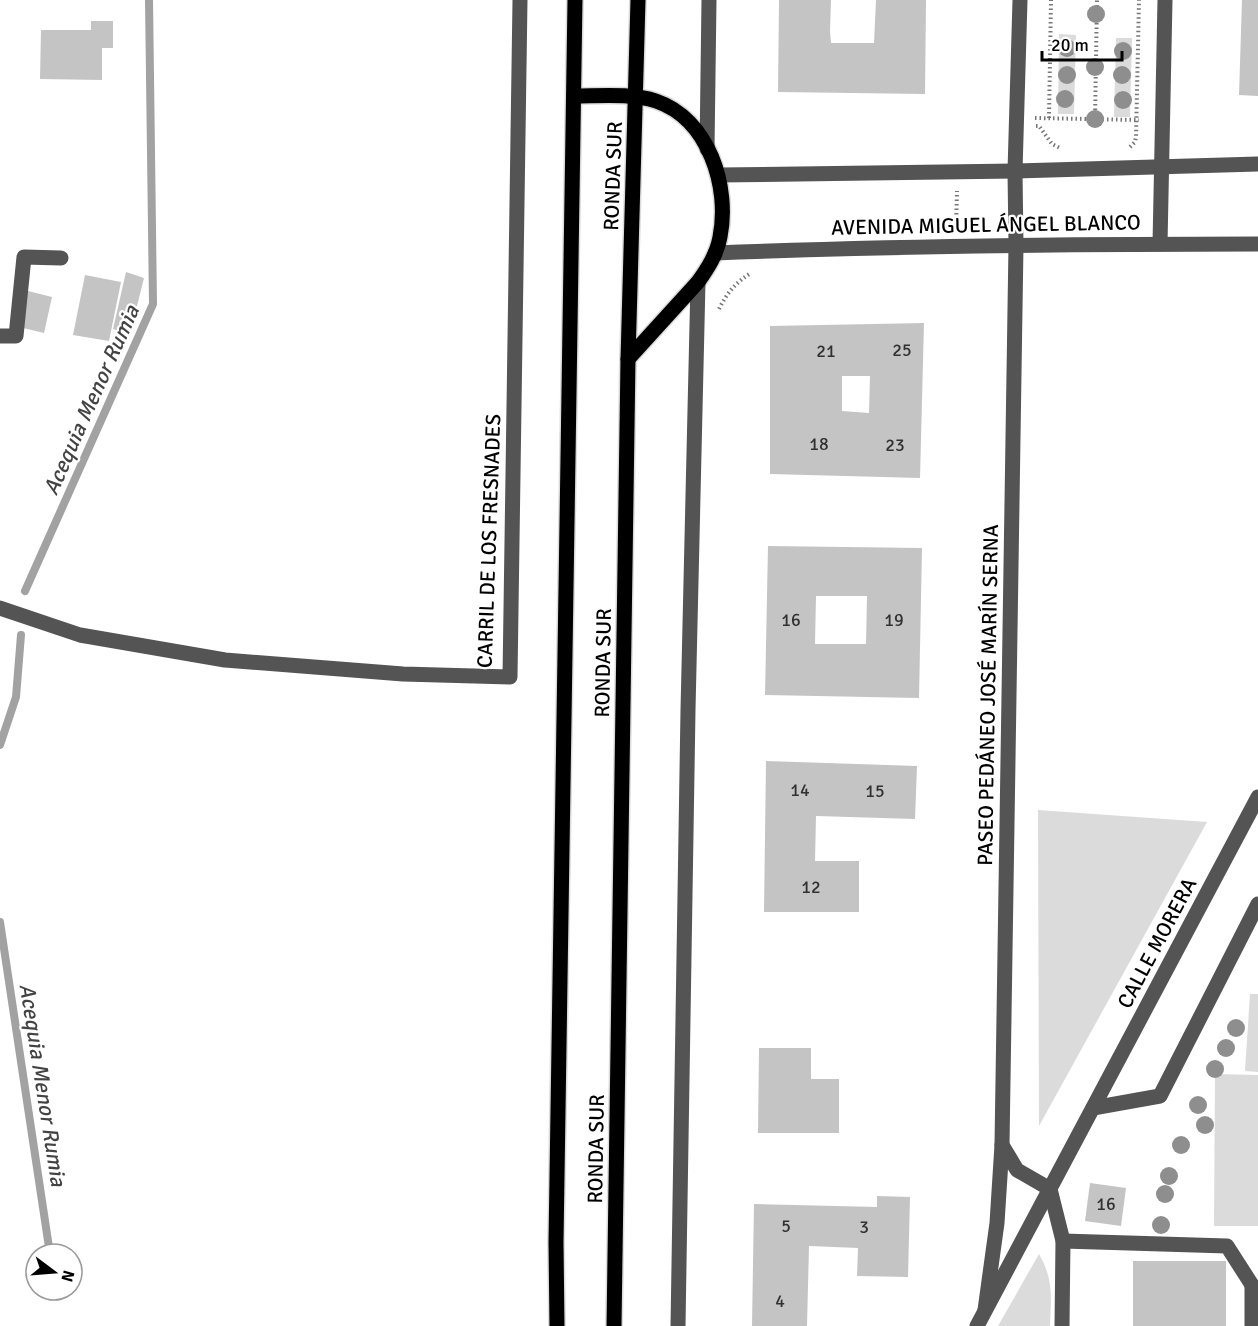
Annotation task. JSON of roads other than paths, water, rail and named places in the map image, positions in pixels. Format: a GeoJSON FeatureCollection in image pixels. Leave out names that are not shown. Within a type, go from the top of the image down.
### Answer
{"type":"FeatureCollection","features":[{"type":"Feature","properties":{"kind":"main road","name":"RONDA SUR"},"geometry":{"type":"LineString","coordinates":[[557,1326],[556,1207],[575,0]]}},
{"type":"Feature","properties":{"kind":"main road","name":"RONDA SUR"},"geometry":{"type":"LineString","coordinates":[[614,1326],[628,360],[638,0]]}},
{"type":"Feature","properties":{"kind":"main road"},"geometry":{"type":"LineString","coordinates":[[574,96],[636,97],[657,102],[676,111],[692,126],[708,149],[718,175],[722,196],[722,216],[720,237],[715,253],[698,282],[628,360]]}},
{"type":"Feature","properties":{"kind":"street","name":"CARRIL DE LOS FRESNADES"},"geometry":{"type":"LineString","coordinates":[[0,608],[80,635],[225,660],[403,674],[510,677],[520,0]]}},
{"type":"Feature","properties":{"kind":"street"},"geometry":{"type":"LineString","coordinates":[[708,149],[709,0]]}},
{"type":"Feature","properties":{"kind":"street","name":"PASEO PEDÁNEO JOSÉ MARÍN SERNA"},"geometry":{"type":"LineString","coordinates":[[985,1310],[997,1223],[1002,1145],[1016,245],[1015,171],[1020,0]]}},
{"type":"Feature","properties":{"kind":"street"},"geometry":{"type":"LineString","coordinates":[[1160,244],[1165,0]]}},
{"type":"Feature","properties":{"kind":"street"},"geometry":{"type":"LineString","coordinates":[[718,175],[1015,171],[1258,164]]}},
{"type":"Feature","properties":{"kind":"street","name":"AVENIDA MIGUEL ÁNGEL BLANCO"},"geometry":{"type":"LineString","coordinates":[[715,253],[831,248],[1258,244]]}},
{"type":"Feature","properties":{"kind":"street"},"geometry":{"type":"LineString","coordinates":[[0,336],[16,336],[24,257],[61,258]]}},
{"type":"Feature","properties":{"kind":"street"},"geometry":{"type":"LineString","coordinates":[[678,1326],[698,282]]}},
{"type":"Feature","properties":{"kind":"street","name":"CALLE MORERA"},"geometry":{"type":"LineString","coordinates":[[976,1326],[1258,797]]}},
{"type":"Feature","properties":{"kind":"street"},"geometry":{"type":"LineString","coordinates":[[1093,1108],[1160,1096],[1258,904]]}},
{"type":"Feature","properties":{"kind":"street"},"geometry":{"type":"LineString","coordinates":[[1002,1145],[1017,1170],[1050,1189],[1062,1240],[1062,1326]]}},
{"type":"Feature","properties":{"kind":"street"},"geometry":{"type":"LineString","coordinates":[[1062,1240],[1227,1246],[1255,1285],[1252,1326]]}},
{"type":"Feature","properties":{"kind":"waterway","name":"Acequia Menor Rumia"},"geometry":{"type":"LineString","coordinates":[[25,591],[153,304],[149,0]]}},
{"type":"Feature","properties":{"kind":"waterway","name":"Acequia Menor Rumia"},"geometry":{"type":"LineString","coordinates":[[0,745],[16,697],[21,635]]}},
{"type":"Feature","properties":{"kind":"waterway","name":"Acequia Menor Rumia"},"geometry":{"type":"LineString","coordinates":[[0,922],[48,1242]]}}]}
